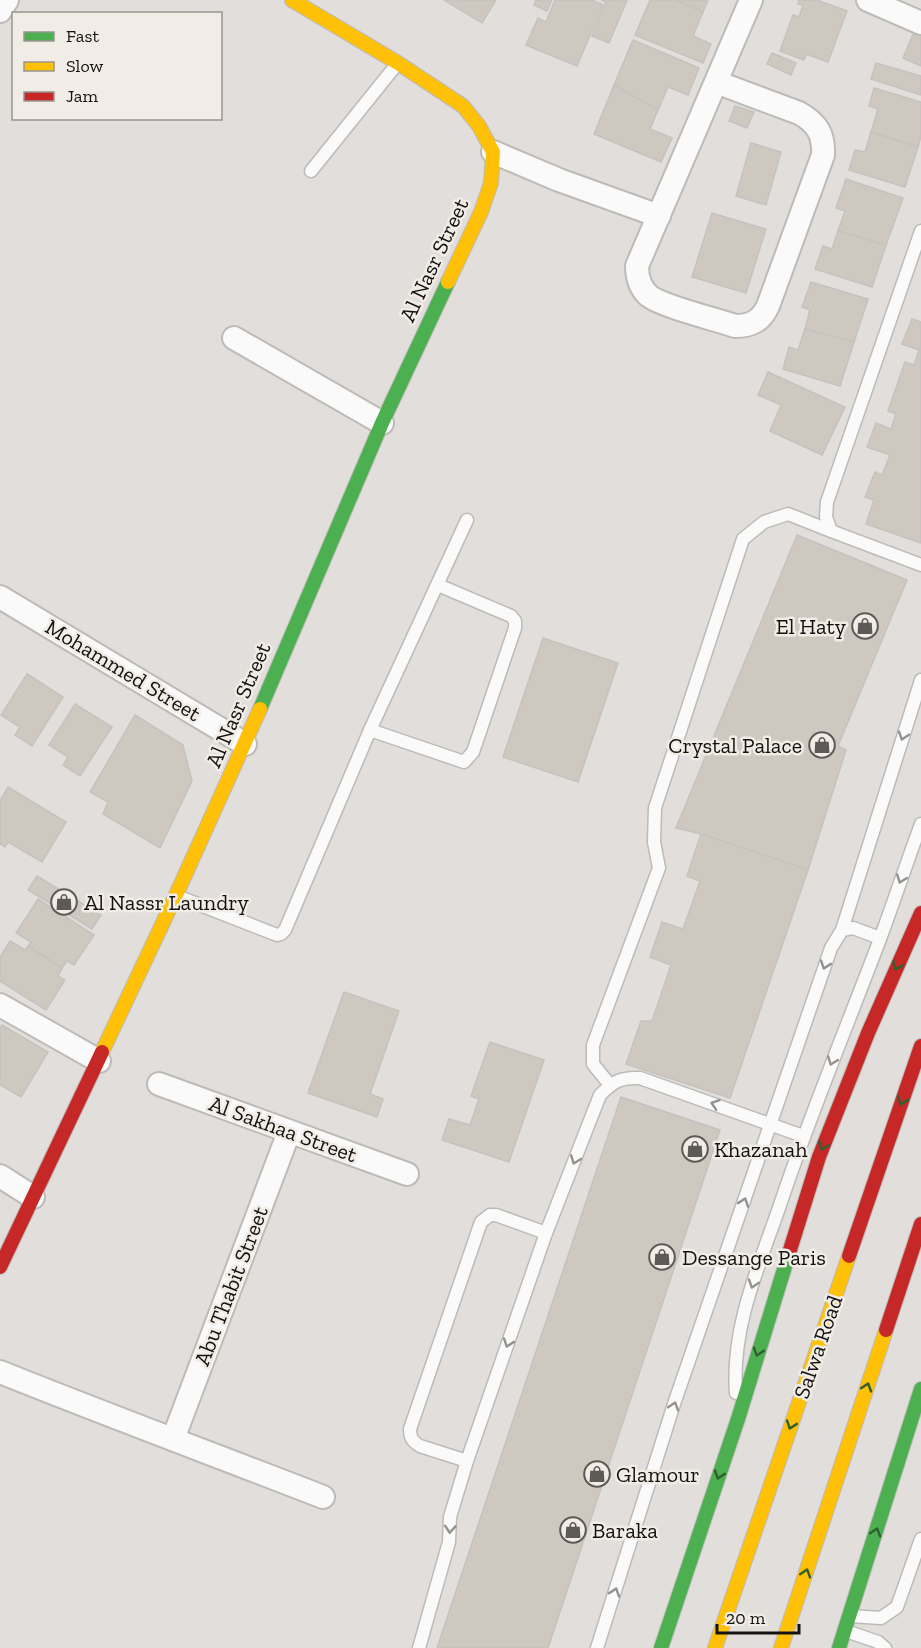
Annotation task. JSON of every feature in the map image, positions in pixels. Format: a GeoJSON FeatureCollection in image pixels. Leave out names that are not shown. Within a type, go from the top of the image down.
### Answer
{"type":"FeatureCollection","features":[{"type":"Feature","properties":{"kind":"main road"},"geometry":{"type":"LineString","coordinates":[[292,0],[398,63],[463,106],[479,126],[493,153]]}},
{"type":"Feature","properties":{"kind":"main road","name":"Al Nasr Street"},"geometry":{"type":"LineString","coordinates":[[0,1266],[99,1061],[245,744],[382,423],[481,212],[491,183],[493,153]]}},
{"type":"Feature","properties":{"kind":"main road"},"geometry":{"type":"LineString","coordinates":[[661,1648],[738,1419],[819,1157],[868,1033],[921,912]]}},
{"type":"Feature","properties":{"kind":"main road","name":"Salwa Road"},"geometry":{"type":"LineString","coordinates":[[715,1648],[921,1046]]}},
{"type":"Feature","properties":{"kind":"main road"},"geometry":{"type":"LineString","coordinates":[[781,1648],[921,1224]]}},
{"type":"Feature","properties":{"kind":"main road"},"geometry":{"type":"LineString","coordinates":[[839,1648],[921,1389]]}},
{"type":"Feature","properties":{"kind":"street"},"geometry":{"type":"LineString","coordinates":[[0,11],[7,0]]}},
{"type":"Feature","properties":{"kind":"street"},"geometry":{"type":"LineString","coordinates":[[716,82],[811,119],[819,129],[824,142],[823,155],[763,316],[746,326],[735,326],[656,300],[643,290],[637,274],[637,266],[751,0]]}},
{"type":"Feature","properties":{"kind":"street"},"geometry":{"type":"LineString","coordinates":[[868,0],[921,23]]}},
{"type":"Feature","properties":{"kind":"street"},"geometry":{"type":"LineString","coordinates":[[493,153],[559,180],[659,216]]}},
{"type":"Feature","properties":{"kind":"street"},"geometry":{"type":"LineString","coordinates":[[234,338],[382,423]]}},
{"type":"Feature","properties":{"kind":"street","name":"Mohammed Street"},"geometry":{"type":"LineString","coordinates":[[0,597],[245,744]]}},
{"type":"Feature","properties":{"kind":"street"},"geometry":{"type":"LineString","coordinates":[[0,1005],[99,1061]]}},
{"type":"Feature","properties":{"kind":"street","name":"Al Sakhaa Street"},"geometry":{"type":"LineString","coordinates":[[159,1084],[406,1174]]}},
{"type":"Feature","properties":{"kind":"street","name":"Abu Thabit Street"},"geometry":{"type":"LineString","coordinates":[[173,1439],[289,1132]]}},
{"type":"Feature","properties":{"kind":"street"},"geometry":{"type":"LineString","coordinates":[[0,1176],[33,1197]]}},
{"type":"Feature","properties":{"kind":"street"},"geometry":{"type":"LineString","coordinates":[[0,1372],[125,1423],[173,1439],[323,1497]]}},
{"type":"Feature","properties":{"kind":"lane"},"geometry":{"type":"LineString","coordinates":[[311,171],[398,63]]}},
{"type":"Feature","properties":{"kind":"lane"},"geometry":{"type":"LineString","coordinates":[[831,531],[826,517],[827,502],[921,231]]}},
{"type":"Feature","properties":{"kind":"lane"},"geometry":{"type":"LineString","coordinates":[[610,1085],[593,1064],[593,1046],[659,868],[654,842],[655,808],[743,540],[764,522],[788,514],[921,565]]}},
{"type":"Feature","properties":{"kind":"lane"},"geometry":{"type":"LineString","coordinates":[[176,895],[277,935],[281,934],[370,730],[467,520]]}},
{"type":"Feature","properties":{"kind":"lane"},"geometry":{"type":"LineString","coordinates":[[370,730],[464,762],[473,752],[515,628],[515,621],[511,616],[438,585]]}},
{"type":"Feature","properties":{"kind":"lane"},"geometry":{"type":"LineString","coordinates":[[597,1648],[674,1404],[831,948],[842,930],[921,680]]}},
{"type":"Feature","properties":{"kind":"lane"},"geometry":{"type":"LineString","coordinates":[[738,1419],[734,1368],[746,1307],[803,1136],[880,938],[921,824]]}},
{"type":"Feature","properties":{"kind":"lane"},"geometry":{"type":"LineString","coordinates":[[842,930],[853,928],[880,938]]}},
{"type":"Feature","properties":{"kind":"lane"},"geometry":{"type":"LineString","coordinates":[[419,1648],[448,1542],[450,1517],[467,1461],[546,1233],[600,1095],[610,1085],[625,1078],[640,1078],[803,1136]]}},
{"type":"Feature","properties":{"kind":"lane"},"geometry":{"type":"LineString","coordinates":[[467,1461],[420,1446],[410,1436],[410,1429],[480,1222],[490,1215],[496,1215],[546,1233]]}},
{"type":"Feature","properties":{"kind":"lane"},"geometry":{"type":"LineString","coordinates":[[849,1616],[881,1618],[897,1607],[921,1539]]}},
{"type":"Feature","properties":{"kind":"lane"},"geometry":{"type":"LineString","coordinates":[[845,1631],[878,1642],[885,1648]]}},
{"type":"Feature","properties":{"kind":"building"},"geometry":{"type":"Polygon","coordinates":[[[444,0],[496,0],[482,23],[444,0]]]}},
{"type":"Feature","properties":{"kind":"building"},"geometry":{"type":"Polygon","coordinates":[[[536,0],[552,0],[547,11],[534,5],[536,0]]]}},
{"type":"Feature","properties":{"kind":"building"},"geometry":{"type":"Polygon","coordinates":[[[555,0],[592,0],[603,5],[577,66],[526,45],[538,18],[546,22],[555,0]]]}},
{"type":"Feature","properties":{"kind":"building"},"geometry":{"type":"Polygon","coordinates":[[[601,0],[627,0],[609,43],[592,36],[606,2],[601,0]]]}},
{"type":"Feature","properties":{"kind":"building"},"geometry":{"type":"Polygon","coordinates":[[[650,0],[676,0],[703,12],[693,36],[711,44],[703,63],[635,35],[650,0]]]}},
{"type":"Feature","properties":{"kind":"building"},"geometry":{"type":"Polygon","coordinates":[[[676,0],[708,0],[703,12],[676,0]]]}},
{"type":"Feature","properties":{"kind":"building"},"geometry":{"type":"Polygon","coordinates":[[[799,0],[817,0],[847,11],[828,62],[806,54],[804,60],[780,51],[793,15],[799,17],[803,5],[798,4],[799,0]]]}},
{"type":"Feature","properties":{"kind":"building"},"geometry":{"type":"Polygon","coordinates":[[[914,32],[921,35],[921,66],[903,58],[914,32]]]}},
{"type":"Feature","properties":{"kind":"building"},"geometry":{"type":"Polygon","coordinates":[[[633,40],[699,68],[688,95],[668,87],[658,110],[614,85],[633,40]]]}},
{"type":"Feature","properties":{"kind":"building"},"geometry":{"type":"Polygon","coordinates":[[[772,53],[796,63],[791,75],[767,64],[772,53]]]}},
{"type":"Feature","properties":{"kind":"building"},"geometry":{"type":"Polygon","coordinates":[[[876,63],[921,76],[921,95],[871,79],[876,63]]]}},
{"type":"Feature","properties":{"kind":"building"},"geometry":{"type":"Polygon","coordinates":[[[614,85],[658,110],[650,129],[672,138],[661,162],[594,134],[614,85]]]}},
{"type":"Feature","properties":{"kind":"building"},"geometry":{"type":"Polygon","coordinates":[[[874,88],[921,102],[921,136],[918,147],[871,132],[878,109],[869,106],[874,88]]]}},
{"type":"Feature","properties":{"kind":"building"},"geometry":{"type":"Polygon","coordinates":[[[735,106],[754,112],[747,128],[729,121],[735,106]]]}},
{"type":"Feature","properties":{"kind":"building"},"geometry":{"type":"Polygon","coordinates":[[[871,132],[918,147],[905,187],[849,170],[855,150],[865,152],[871,132]]]}},
{"type":"Feature","properties":{"kind":"building"},"geometry":{"type":"Polygon","coordinates":[[[751,143],[781,152],[766,205],[736,196],[751,143]]]}},
{"type":"Feature","properties":{"kind":"building"},"geometry":{"type":"Polygon","coordinates":[[[846,179],[903,198],[886,245],[838,231],[845,211],[836,208],[846,179]]]}},
{"type":"Feature","properties":{"kind":"building"},"geometry":{"type":"Polygon","coordinates":[[[712,213],[766,229],[746,293],[692,277],[712,213]]]}},
{"type":"Feature","properties":{"kind":"building"},"geometry":{"type":"Polygon","coordinates":[[[838,231],[886,245],[872,287],[815,269],[823,246],[832,249],[838,231]]]}},
{"type":"Feature","properties":{"kind":"building"},"geometry":{"type":"Polygon","coordinates":[[[811,282],[868,299],[854,342],[805,329],[810,310],[802,307],[811,282]]]}},
{"type":"Feature","properties":{"kind":"building"},"geometry":{"type":"Polygon","coordinates":[[[912,319],[921,322],[921,543],[866,524],[874,500],[865,497],[875,472],[882,475],[890,455],[867,447],[876,423],[891,429],[896,414],[888,411],[905,362],[914,365],[919,350],[902,344],[912,319]]]}},
{"type":"Feature","properties":{"kind":"building"},"geometry":{"type":"Polygon","coordinates":[[[805,329],[854,342],[840,386],[783,369],[789,347],[798,350],[805,329]]]}},
{"type":"Feature","properties":{"kind":"building"},"geometry":{"type":"Polygon","coordinates":[[[768,372],[845,407],[822,455],[770,431],[781,405],[758,395],[768,372]]]}},
{"type":"Feature","properties":{"kind":"building"},"geometry":{"type":"Polygon","coordinates":[[[797,535],[907,580],[838,746],[846,750],[808,870],[701,834],[676,828],[797,535]]]}},
{"type":"Feature","properties":{"kind":"building"},"geometry":{"type":"Polygon","coordinates":[[[543,638],[618,663],[578,782],[503,757],[543,638]]]}},
{"type":"Feature","properties":{"kind":"building"},"geometry":{"type":"Polygon","coordinates":[[[27,674],[63,697],[32,746],[15,735],[20,727],[1,715],[27,674]]]}},
{"type":"Feature","properties":{"kind":"building"},"geometry":{"type":"Polygon","coordinates":[[[75,704],[112,727],[80,776],[63,765],[68,757],[49,745],[75,704]]]}},
{"type":"Feature","properties":{"kind":"building"},"geometry":{"type":"Polygon","coordinates":[[[135,715],[183,745],[192,781],[160,848],[103,814],[108,802],[90,792],[135,715]]]}},
{"type":"Feature","properties":{"kind":"building"},"geometry":{"type":"Polygon","coordinates":[[[8,787],[66,822],[42,862],[8,842],[5,847],[0,844],[0,801],[8,787]]]}},
{"type":"Feature","properties":{"kind":"building"},"geometry":{"type":"Polygon","coordinates":[[[701,834],[808,870],[730,1098],[626,1064],[641,1021],[652,1021],[671,965],[650,957],[662,922],[683,929],[700,881],[687,876],[701,834]]]}},
{"type":"Feature","properties":{"kind":"building","name":"Al Nassr Laundry"},"geometry":{"type":"Polygon","coordinates":[[[37,876],[101,915],[92,929],[28,890],[37,876]]]}},
{"type":"Feature","properties":{"kind":"building"},"geometry":{"type":"Polygon","coordinates":[[[38,899],[94,935],[74,965],[67,961],[62,968],[28,946],[31,942],[16,933],[38,899]]]}},
{"type":"Feature","properties":{"kind":"building"},"geometry":{"type":"Polygon","coordinates":[[[10,941],[25,950],[28,946],[62,968],[58,976],[65,980],[46,1010],[0,981],[0,957],[10,941]]]}},
{"type":"Feature","properties":{"kind":"building"},"geometry":{"type":"Polygon","coordinates":[[[344,992],[399,1011],[370,1094],[383,1099],[377,1117],[308,1093],[344,992]]]}},
{"type":"Feature","properties":{"kind":"building"},"geometry":{"type":"Polygon","coordinates":[[[2,1025],[48,1052],[21,1097],[0,1085],[0,1029],[2,1025]]]}},
{"type":"Feature","properties":{"kind":"building"},"geometry":{"type":"Polygon","coordinates":[[[490,1042],[544,1060],[509,1162],[442,1140],[449,1119],[470,1125],[479,1099],[471,1096],[490,1042]]]}},
{"type":"Feature","properties":{"kind":"building"},"geometry":{"type":"Polygon","coordinates":[[[621,1097],[720,1130],[548,1648],[437,1648],[621,1097]]]}},
{"type":"Feature","properties":{"kind":"traffic: fast"},"geometry":{"type":"LineString","coordinates":[[260,709],[382,423],[448,282]]}},
{"type":"Feature","properties":{"kind":"traffic: fast"},"geometry":{"type":"LineString","coordinates":[[661,1648],[738,1419],[790,1250]]}},
{"type":"Feature","properties":{"kind":"traffic: fast"},"geometry":{"type":"LineString","coordinates":[[839,1648],[921,1389]]}},
{"type":"Feature","properties":{"kind":"traffic: slow"},"geometry":{"type":"LineString","coordinates":[[292,0],[398,63],[463,106],[479,126],[493,152],[491,183],[481,212],[448,282]]}},
{"type":"Feature","properties":{"kind":"traffic: slow"},"geometry":{"type":"LineString","coordinates":[[102,1052],[260,709]]}},
{"type":"Feature","properties":{"kind":"traffic: slow"},"geometry":{"type":"LineString","coordinates":[[715,1648],[849,1256]]}},
{"type":"Feature","properties":{"kind":"traffic: slow"},"geometry":{"type":"LineString","coordinates":[[781,1648],[886,1330]]}},
{"type":"Feature","properties":{"kind":"traffic: jam"},"geometry":{"type":"LineString","coordinates":[[790,1250],[819,1157],[868,1033],[921,913]]}},
{"type":"Feature","properties":{"kind":"traffic: jam"},"geometry":{"type":"LineString","coordinates":[[849,1256],[921,1046]]}},
{"type":"Feature","properties":{"kind":"traffic: jam"},"geometry":{"type":"LineString","coordinates":[[0,1267],[102,1052]]}},
{"type":"Feature","properties":{"kind":"traffic: jam"},"geometry":{"type":"LineString","coordinates":[[886,1330],[921,1224]]}},
{"type":"Feature","properties":{"kind":"place","name":"El Haty"},"geometry":{"type":"Point","coordinates":[865,626]}},
{"type":"Feature","properties":{"kind":"place","name":"Crystal Palace"},"geometry":{"type":"Point","coordinates":[822,745]}},
{"type":"Feature","properties":{"kind":"place","name":"Al Nassr Laundry"},"geometry":{"type":"Point","coordinates":[64,902]}},
{"type":"Feature","properties":{"kind":"place","name":"Khazanah"},"geometry":{"type":"Point","coordinates":[695,1149]}},
{"type":"Feature","properties":{"kind":"place","name":"Dessange Paris"},"geometry":{"type":"Point","coordinates":[662,1257]}},
{"type":"Feature","properties":{"kind":"place","name":"Glamour"},"geometry":{"type":"Point","coordinates":[597,1474]}},
{"type":"Feature","properties":{"kind":"place","name":"Baraka"},"geometry":{"type":"Point","coordinates":[573,1530]}}]}
